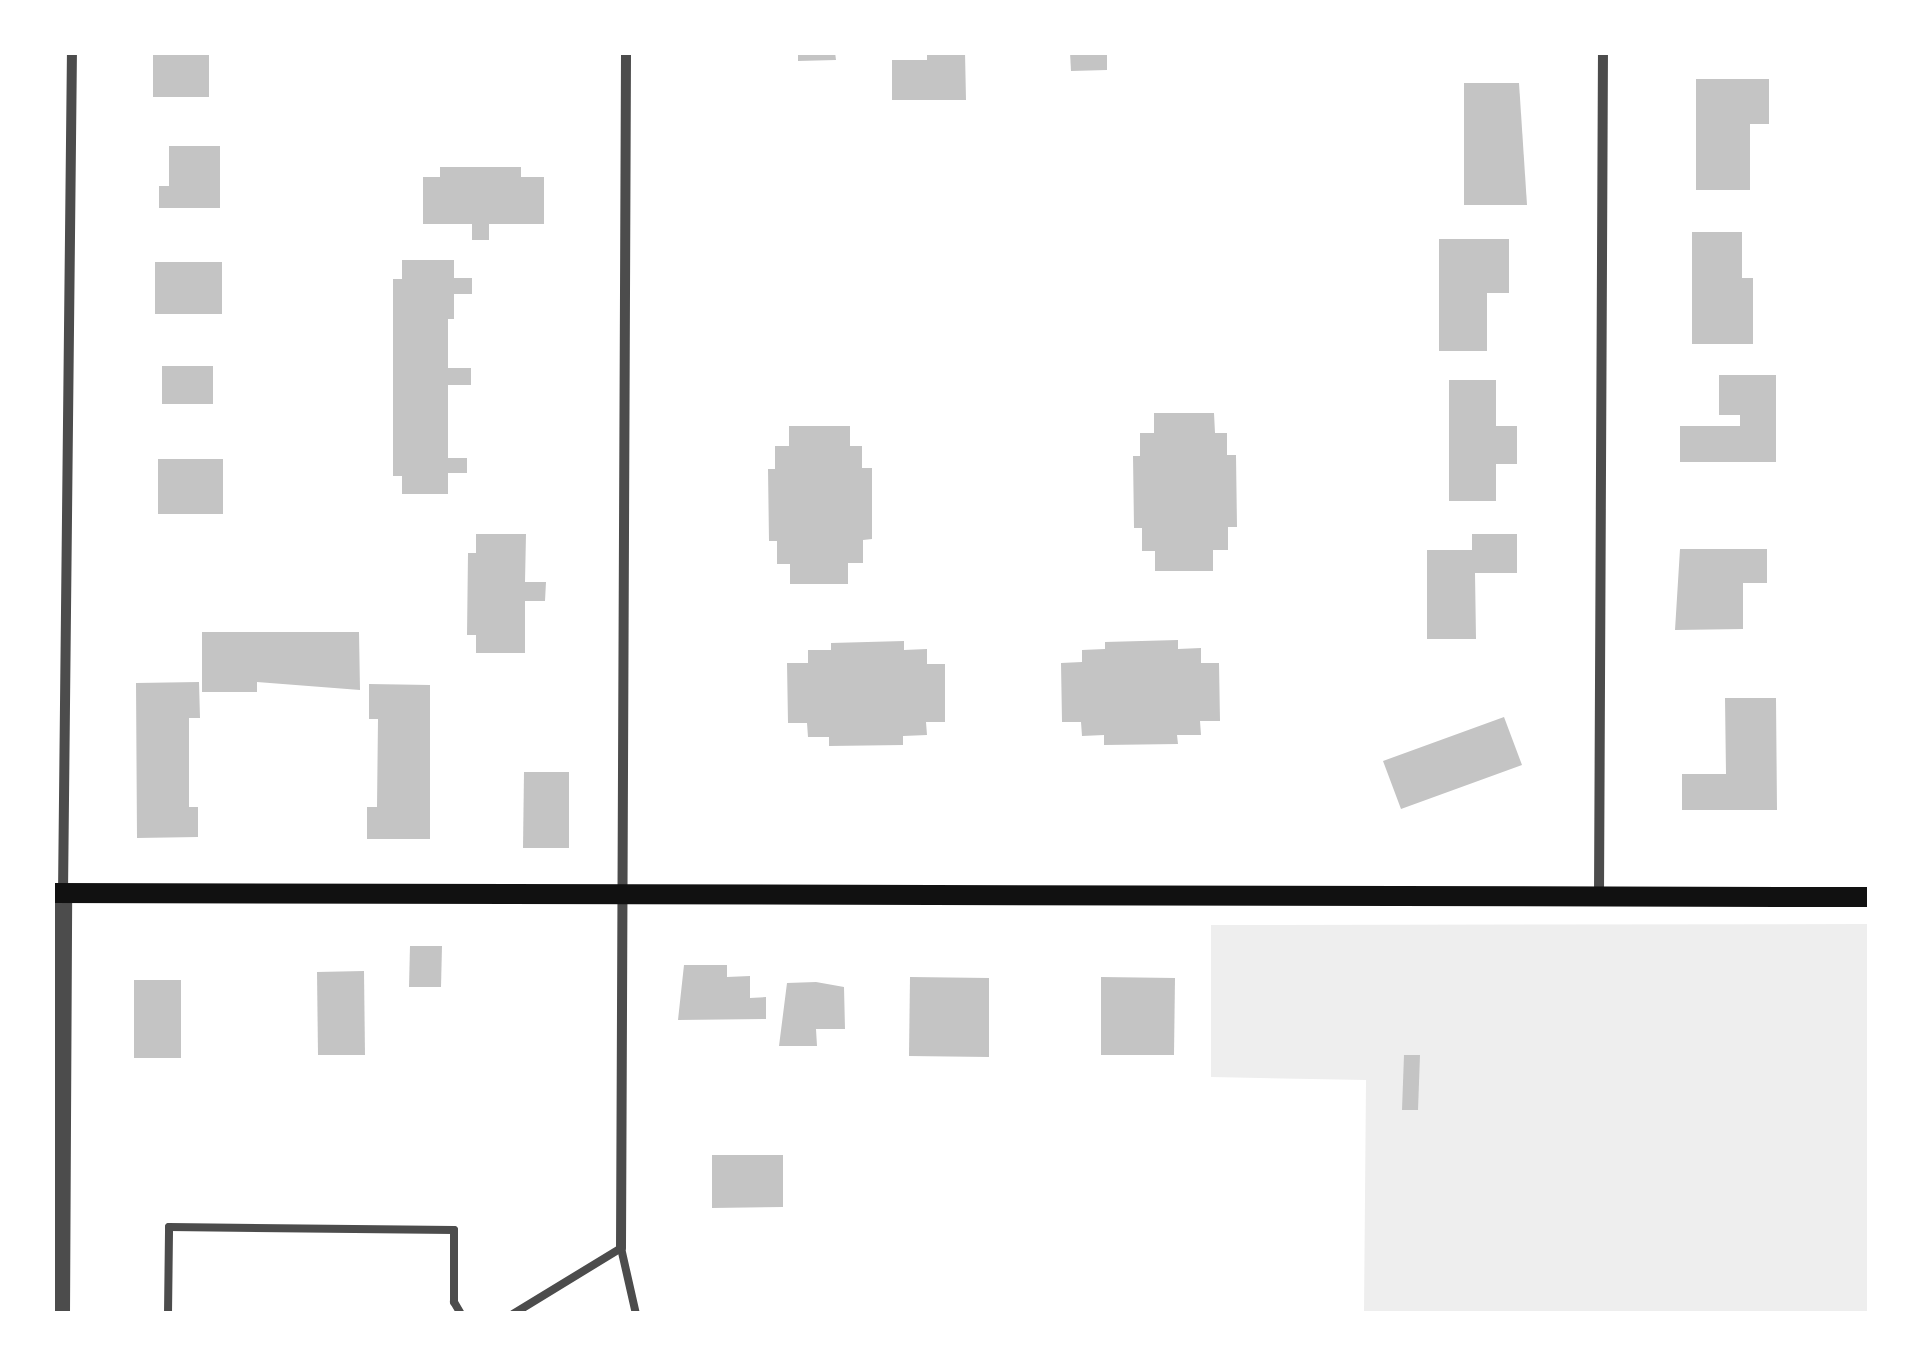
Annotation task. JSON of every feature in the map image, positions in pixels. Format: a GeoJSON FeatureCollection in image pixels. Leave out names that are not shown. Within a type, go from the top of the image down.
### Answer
{"type":"FeatureCollection","features":[{"type":"Feature","properties":{"kind":"main road"},"geometry":{"type":"LineString","coordinates":[[58,893],[1870,897]]}},
{"type":"Feature","properties":{"kind":"street"},"geometry":{"type":"LineString","coordinates":[[61,1314],[58,893],[72,52]]}},
{"type":"Feature","properties":{"kind":"street"},"geometry":{"type":"LineString","coordinates":[[621,1248],[626,52]]}},
{"type":"Feature","properties":{"kind":"street"},"geometry":{"type":"LineString","coordinates":[[1599,897],[1603,52]]}},
{"type":"Feature","properties":{"kind":"lane"},"geometry":{"type":"LineString","coordinates":[[168,1314],[169,1227],[454,1230],[454,1302],[460,1314]]}},
{"type":"Feature","properties":{"kind":"lane"},"geometry":{"type":"LineString","coordinates":[[513,1314],[621,1248],[636,1314]]}},
{"type":"Feature","properties":{"kind":"shaded area"},"geometry":{"type":"Polygon","coordinates":[[[1869,924],[1869,1313],[1364,1313],[1366,1080],[1211,1077],[1211,925],[1869,924]]]}},
{"type":"Feature","properties":{"kind":"building"},"geometry":{"type":"Polygon","coordinates":[[[153,52],[209,52],[209,97],[153,97],[153,52]]]}},
{"type":"Feature","properties":{"kind":"building"},"geometry":{"type":"Polygon","coordinates":[[[798,52],[835,52],[836,60],[798,61],[798,52]]]}},
{"type":"Feature","properties":{"kind":"building"},"geometry":{"type":"Polygon","coordinates":[[[927,52],[965,52],[966,100],[892,100],[892,60],[927,60],[927,52]]]}},
{"type":"Feature","properties":{"kind":"building"},"geometry":{"type":"Polygon","coordinates":[[[1070,52],[1107,52],[1107,70],[1071,71],[1070,52]]]}},
{"type":"Feature","properties":{"kind":"building"},"geometry":{"type":"Polygon","coordinates":[[[1696,79],[1769,79],[1769,124],[1750,124],[1750,190],[1696,190],[1696,79]]]}},
{"type":"Feature","properties":{"kind":"building"},"geometry":{"type":"Polygon","coordinates":[[[1464,83],[1519,83],[1527,205],[1464,205],[1464,83]]]}},
{"type":"Feature","properties":{"kind":"building"},"geometry":{"type":"Polygon","coordinates":[[[169,146],[220,146],[220,208],[159,208],[159,186],[169,186],[169,146]]]}},
{"type":"Feature","properties":{"kind":"building"},"geometry":{"type":"Polygon","coordinates":[[[440,167],[521,167],[521,177],[544,177],[544,224],[489,224],[489,240],[472,240],[472,224],[423,224],[423,177],[440,177],[440,167]]]}},
{"type":"Feature","properties":{"kind":"building"},"geometry":{"type":"Polygon","coordinates":[[[1692,232],[1742,232],[1742,278],[1753,278],[1753,344],[1692,344],[1692,232]]]}},
{"type":"Feature","properties":{"kind":"building"},"geometry":{"type":"Polygon","coordinates":[[[1439,239],[1509,239],[1509,293],[1487,293],[1487,351],[1439,351],[1439,239]]]}},
{"type":"Feature","properties":{"kind":"building"},"geometry":{"type":"Polygon","coordinates":[[[402,260],[454,260],[454,278],[472,278],[472,294],[454,294],[454,319],[448,319],[448,368],[471,368],[471,385],[448,385],[448,458],[467,458],[467,473],[448,473],[448,494],[402,494],[402,476],[393,476],[393,279],[402,279],[402,260]]]}},
{"type":"Feature","properties":{"kind":"building"},"geometry":{"type":"Polygon","coordinates":[[[155,262],[222,262],[222,314],[155,314],[155,262]]]}},
{"type":"Feature","properties":{"kind":"building"},"geometry":{"type":"Polygon","coordinates":[[[162,366],[213,366],[213,404],[162,404],[162,366]]]}},
{"type":"Feature","properties":{"kind":"building"},"geometry":{"type":"Polygon","coordinates":[[[1719,375],[1776,375],[1776,462],[1680,462],[1680,426],[1740,426],[1740,415],[1719,415],[1719,375]]]}},
{"type":"Feature","properties":{"kind":"building"},"geometry":{"type":"Polygon","coordinates":[[[1449,380],[1496,380],[1496,426],[1517,426],[1517,464],[1496,464],[1496,501],[1449,501],[1449,380]]]}},
{"type":"Feature","properties":{"kind":"building"},"geometry":{"type":"Polygon","coordinates":[[[1154,413],[1214,413],[1215,433],[1227,433],[1227,455],[1236,455],[1237,527],[1228,527],[1228,550],[1213,550],[1213,571],[1155,571],[1155,551],[1142,551],[1142,528],[1134,528],[1133,456],[1140,456],[1140,433],[1154,433],[1154,413]]]}},
{"type":"Feature","properties":{"kind":"building"},"geometry":{"type":"Polygon","coordinates":[[[789,426],[850,426],[850,446],[862,446],[862,468],[872,468],[872,539],[863,540],[863,563],[848,563],[848,584],[790,584],[790,564],[777,564],[777,541],[769,541],[768,469],[775,469],[775,446],[789,446],[789,426]]]}},
{"type":"Feature","properties":{"kind":"building"},"geometry":{"type":"Polygon","coordinates":[[[158,459],[223,459],[223,514],[158,514],[158,459]]]}},
{"type":"Feature","properties":{"kind":"building"},"geometry":{"type":"Polygon","coordinates":[[[476,534],[526,534],[525,582],[546,582],[545,601],[525,601],[525,653],[476,653],[476,635],[467,635],[468,553],[476,553],[476,534]]]}},
{"type":"Feature","properties":{"kind":"building"},"geometry":{"type":"Polygon","coordinates":[[[1472,534],[1517,534],[1517,573],[1475,573],[1476,639],[1427,639],[1427,550],[1472,550],[1472,534]]]}},
{"type":"Feature","properties":{"kind":"building"},"geometry":{"type":"Polygon","coordinates":[[[1680,549],[1767,549],[1767,583],[1743,583],[1743,629],[1675,630],[1680,549]]]}},
{"type":"Feature","properties":{"kind":"building"},"geometry":{"type":"Polygon","coordinates":[[[202,632],[359,632],[360,690],[257,682],[257,692],[202,692],[202,632]]]}},
{"type":"Feature","properties":{"kind":"building"},"geometry":{"type":"Polygon","coordinates":[[[1178,640],[1178,649],[1201,648],[1201,663],[1219,663],[1220,721],[1200,721],[1201,735],[1177,735],[1178,744],[1104,745],[1104,735],[1082,736],[1081,722],[1062,722],[1061,663],[1082,662],[1082,650],[1105,649],[1105,642],[1178,640]]]}},
{"type":"Feature","properties":{"kind":"building"},"geometry":{"type":"Polygon","coordinates":[[[904,641],[904,650],[927,649],[927,664],[945,664],[945,722],[926,722],[927,735],[903,736],[903,745],[829,746],[829,737],[808,737],[807,723],[788,723],[787,663],[808,663],[808,650],[831,650],[831,643],[904,641]]]}},
{"type":"Feature","properties":{"kind":"building"},"geometry":{"type":"Polygon","coordinates":[[[199,682],[200,718],[189,718],[189,807],[198,807],[198,837],[137,838],[136,683],[199,682]]]}},
{"type":"Feature","properties":{"kind":"building"},"geometry":{"type":"Polygon","coordinates":[[[369,684],[430,685],[430,839],[367,839],[367,807],[377,807],[378,719],[369,719],[369,684]]]}},
{"type":"Feature","properties":{"kind":"building"},"geometry":{"type":"Polygon","coordinates":[[[1725,698],[1776,698],[1777,810],[1682,810],[1682,774],[1726,774],[1725,698]]]}},
{"type":"Feature","properties":{"kind":"building"},"geometry":{"type":"Polygon","coordinates":[[[1504,717],[1522,765],[1401,809],[1383,761],[1504,717]]]}},
{"type":"Feature","properties":{"kind":"building"},"geometry":{"type":"Polygon","coordinates":[[[524,772],[569,772],[569,848],[523,848],[524,772]]]}},
{"type":"Feature","properties":{"kind":"building"},"geometry":{"type":"Polygon","coordinates":[[[410,946],[442,946],[441,987],[409,987],[410,946]]]}},
{"type":"Feature","properties":{"kind":"building"},"geometry":{"type":"Polygon","coordinates":[[[684,965],[727,965],[727,977],[750,976],[750,998],[766,997],[766,1019],[678,1020],[684,965]]]}},
{"type":"Feature","properties":{"kind":"building"},"geometry":{"type":"Polygon","coordinates":[[[364,971],[365,1055],[318,1055],[317,972],[364,971]]]}},
{"type":"Feature","properties":{"kind":"building"},"geometry":{"type":"Polygon","coordinates":[[[910,977],[989,978],[989,1057],[909,1056],[910,977]]]}},
{"type":"Feature","properties":{"kind":"building"},"geometry":{"type":"Polygon","coordinates":[[[1101,977],[1175,978],[1174,1055],[1101,1055],[1101,977]]]}},
{"type":"Feature","properties":{"kind":"building"},"geometry":{"type":"Polygon","coordinates":[[[134,980],[181,980],[181,1058],[134,1058],[134,980]]]}},
{"type":"Feature","properties":{"kind":"building"},"geometry":{"type":"Polygon","coordinates":[[[816,982],[844,987],[845,1029],[816,1029],[817,1046],[779,1046],[787,983],[816,982]]]}},
{"type":"Feature","properties":{"kind":"building"},"geometry":{"type":"Polygon","coordinates":[[[1404,1055],[1420,1055],[1418,1110],[1402,1110],[1404,1055]]]}},
{"type":"Feature","properties":{"kind":"building"},"geometry":{"type":"Polygon","coordinates":[[[712,1155],[783,1155],[783,1207],[712,1208],[712,1155]]]}}]}
